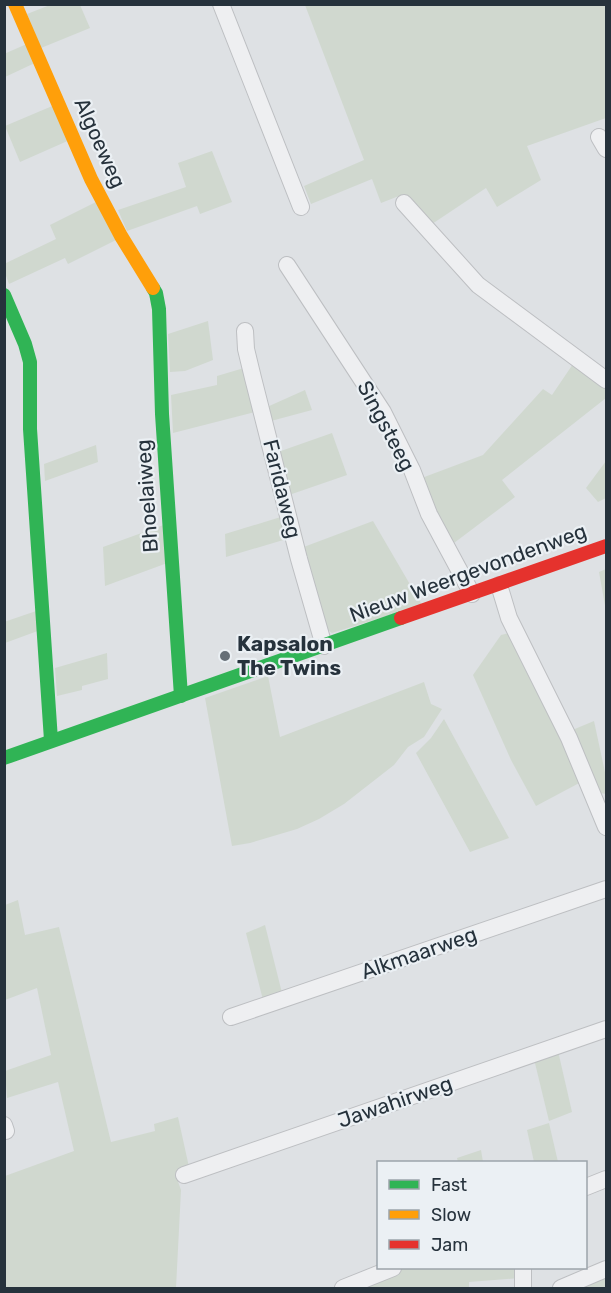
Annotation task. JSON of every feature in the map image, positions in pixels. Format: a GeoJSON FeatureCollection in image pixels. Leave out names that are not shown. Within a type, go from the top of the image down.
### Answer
{"type":"FeatureCollection","features":[{"type":"Feature","properties":{"kind":"street","name":"Algoeweg"},"geometry":{"type":"LineString","coordinates":[[15,4],[91,179],[121,236],[156,293]]}},
{"type":"Feature","properties":{"kind":"street"},"geometry":{"type":"LineString","coordinates":[[222,4],[301,207]]}},
{"type":"Feature","properties":{"kind":"street"},"geometry":{"type":"LineString","coordinates":[[404,203],[478,285],[606,380]]}},
{"type":"Feature","properties":{"kind":"street","name":"Singsteeg"},"geometry":{"type":"LineString","coordinates":[[287,265],[383,412],[429,514],[472,594]]}},
{"type":"Feature","properties":{"kind":"street","name":"Bhoelaiweg"},"geometry":{"type":"LineString","coordinates":[[156,293],[159,309],[162,414],[181,696]]}},
{"type":"Feature","properties":{"kind":"street"},"geometry":{"type":"LineString","coordinates":[[4,295],[25,344],[30,362],[30,429],[51,740]]}},
{"type":"Feature","properties":{"kind":"street","name":"Faridaweg"},"geometry":{"type":"LineString","coordinates":[[245,331],[246,349],[253,378],[299,559],[324,646]]}},
{"type":"Feature","properties":{"kind":"street","name":"Nieuw Weergevondenweg"},"geometry":{"type":"LineString","coordinates":[[4,758],[606,546]]}},
{"type":"Feature","properties":{"kind":"street"},"geometry":{"type":"LineString","coordinates":[[499,585],[509,618],[601,800],[606,827]]}},
{"type":"Feature","properties":{"kind":"street","name":"Alkmaarweg"},"geometry":{"type":"LineString","coordinates":[[231,1017],[606,889]]}},
{"type":"Feature","properties":{"kind":"street","name":"Jawahirweg"},"geometry":{"type":"LineString","coordinates":[[184,1175],[606,1029]]}},
{"type":"Feature","properties":{"kind":"street"},"geometry":{"type":"LineString","coordinates":[[587,1186],[606,1179]]}},
{"type":"Feature","properties":{"kind":"street"},"geometry":{"type":"LineString","coordinates":[[343,1288],[390,1269]]}},
{"type":"Feature","properties":{"kind":"street"},"geometry":{"type":"LineString","coordinates":[[523,1269],[523,1288]]}},
{"type":"Feature","properties":{"kind":"street"},"geometry":{"type":"LineString","coordinates":[[561,1288],[606,1269]]}},
{"type":"Feature","properties":{"kind":"shaded area"},"geometry":{"type":"Polygon","coordinates":[[[50,5],[80,5],[90,28],[41,48],[27,14],[50,5]]]}},
{"type":"Feature","properties":{"kind":"shaded area"},"geometry":{"type":"Polygon","coordinates":[[[305,5],[606,5],[606,118],[527,146],[541,180],[497,207],[486,188],[432,224],[404,194],[381,203],[372,179],[311,204],[304,186],[364,160],[305,5]]]}},
{"type":"Feature","properties":{"kind":"shaded area"},"geometry":{"type":"Polygon","coordinates":[[[29,43],[37,62],[5,77],[4,54],[29,43]]]}},
{"type":"Feature","properties":{"kind":"shaded area"},"geometry":{"type":"Polygon","coordinates":[[[57,104],[72,139],[20,162],[5,126],[57,104]]]}},
{"type":"Feature","properties":{"kind":"shaded area"},"geometry":{"type":"Polygon","coordinates":[[[212,151],[232,202],[200,214],[197,206],[127,231],[118,210],[186,187],[178,163],[212,151]]]}},
{"type":"Feature","properties":{"kind":"shaded area"},"geometry":{"type":"Polygon","coordinates":[[[100,200],[120,238],[68,264],[65,258],[9,284],[4,264],[56,239],[50,225],[100,200]]]}},
{"type":"Feature","properties":{"kind":"shaded area"},"geometry":{"type":"Polygon","coordinates":[[[208,321],[213,360],[185,371],[170,372],[168,334],[208,321]]]}},
{"type":"Feature","properties":{"kind":"shaded area"},"geometry":{"type":"Polygon","coordinates":[[[575,361],[606,385],[606,398],[502,480],[515,497],[450,546],[419,479],[483,455],[543,389],[552,395],[575,361]]]}},
{"type":"Feature","properties":{"kind":"shaded area"},"geometry":{"type":"Polygon","coordinates":[[[244,368],[259,411],[173,433],[171,395],[217,385],[217,376],[244,368]]]}},
{"type":"Feature","properties":{"kind":"shaded area"},"geometry":{"type":"Polygon","coordinates":[[[305,390],[312,410],[271,421],[267,407],[305,390]]]}},
{"type":"Feature","properties":{"kind":"shaded area"},"geometry":{"type":"Polygon","coordinates":[[[332,433],[347,475],[289,495],[278,452],[332,433]]]}},
{"type":"Feature","properties":{"kind":"shaded area"},"geometry":{"type":"Polygon","coordinates":[[[96,445],[98,462],[45,481],[44,464],[96,445]]]}},
{"type":"Feature","properties":{"kind":"shaded area"},"geometry":{"type":"Polygon","coordinates":[[[606,461],[606,498],[598,502],[586,488],[606,461]]]}},
{"type":"Feature","properties":{"kind":"shaded area"},"geometry":{"type":"Polygon","coordinates":[[[284,516],[290,538],[226,557],[225,534],[284,516]]]}},
{"type":"Feature","properties":{"kind":"shaded area"},"geometry":{"type":"Polygon","coordinates":[[[373,521],[422,605],[332,633],[324,627],[301,548],[373,521]]]}},
{"type":"Feature","properties":{"kind":"shaded area"},"geometry":{"type":"Polygon","coordinates":[[[169,523],[170,562],[105,586],[103,547],[169,523]]]}},
{"type":"Feature","properties":{"kind":"shaded area"},"geometry":{"type":"Polygon","coordinates":[[[606,569],[606,611],[599,572],[606,569]]]}},
{"type":"Feature","properties":{"kind":"shaded area"},"geometry":{"type":"Polygon","coordinates":[[[42,609],[43,629],[5,643],[4,622],[42,609]]]}},
{"type":"Feature","properties":{"kind":"shaded area"},"geometry":{"type":"Polygon","coordinates":[[[509,633],[583,781],[536,806],[511,760],[473,675],[501,635],[509,633]]]}},
{"type":"Feature","properties":{"kind":"shaded area"},"geometry":{"type":"Polygon","coordinates":[[[107,653],[108,679],[82,686],[82,690],[57,696],[55,668],[107,653]]]}},
{"type":"Feature","properties":{"kind":"shaded area"},"geometry":{"type":"Polygon","coordinates":[[[268,676],[280,737],[424,682],[431,704],[442,709],[424,737],[408,747],[394,765],[344,804],[297,829],[232,846],[205,698],[268,676]]]}},
{"type":"Feature","properties":{"kind":"shaded area"},"geometry":{"type":"Polygon","coordinates":[[[444,719],[509,838],[470,852],[416,753],[431,738],[444,719]]]}},
{"type":"Feature","properties":{"kind":"shaded area"},"geometry":{"type":"Polygon","coordinates":[[[594,721],[606,777],[606,794],[600,793],[570,731],[594,721]]]}},
{"type":"Feature","properties":{"kind":"shaded area"},"geometry":{"type":"Polygon","coordinates":[[[18,900],[25,935],[59,927],[111,1142],[155,1131],[154,1124],[178,1117],[189,1167],[175,1173],[181,1190],[176,1288],[5,1288],[5,1176],[74,1151],[58,1082],[7,1098],[5,1071],[51,1055],[37,988],[5,1000],[5,905],[18,900]]]}},
{"type":"Feature","properties":{"kind":"shaded area"},"geometry":{"type":"Polygon","coordinates":[[[265,925],[282,993],[263,1000],[246,933],[265,925]]]}},
{"type":"Feature","properties":{"kind":"shaded area"},"geometry":{"type":"Polygon","coordinates":[[[558,1051],[572,1112],[549,1121],[534,1059],[558,1051]]]}},
{"type":"Feature","properties":{"kind":"shaded area"},"geometry":{"type":"Polygon","coordinates":[[[549,1123],[558,1161],[534,1161],[527,1130],[549,1123]]]}},
{"type":"Feature","properties":{"kind":"shaded area"},"geometry":{"type":"Polygon","coordinates":[[[481,1150],[483,1161],[458,1161],[457,1158],[481,1150]]]}},
{"type":"Feature","properties":{"kind":"shaded area"},"geometry":{"type":"Polygon","coordinates":[[[400,1269],[521,1269],[520,1278],[469,1282],[469,1288],[352,1288],[400,1269]]]}},
{"type":"Feature","properties":{"kind":"shaded area"},"geometry":{"type":"Polygon","coordinates":[[[606,1273],[606,1288],[570,1288],[606,1273]]]}},
{"type":"Feature","properties":{"kind":"traffic: fast"},"geometry":{"type":"LineString","coordinates":[[153,288],[159,309],[162,414],[181,696]]}},
{"type":"Feature","properties":{"kind":"traffic: fast"},"geometry":{"type":"LineString","coordinates":[[4,295],[25,344],[30,362],[30,429],[51,740]]}},
{"type":"Feature","properties":{"kind":"traffic: fast"},"geometry":{"type":"LineString","coordinates":[[4,758],[401,618]]}},
{"type":"Feature","properties":{"kind":"traffic: slow"},"geometry":{"type":"LineString","coordinates":[[15,4],[91,179],[121,236],[153,288]]}},
{"type":"Feature","properties":{"kind":"traffic: jam"},"geometry":{"type":"LineString","coordinates":[[401,618],[606,546]]}},
{"type":"Feature","properties":{"kind":"place","name":"Kapsalon The Twins"},"geometry":{"type":"Point","coordinates":[225,656]}}]}
